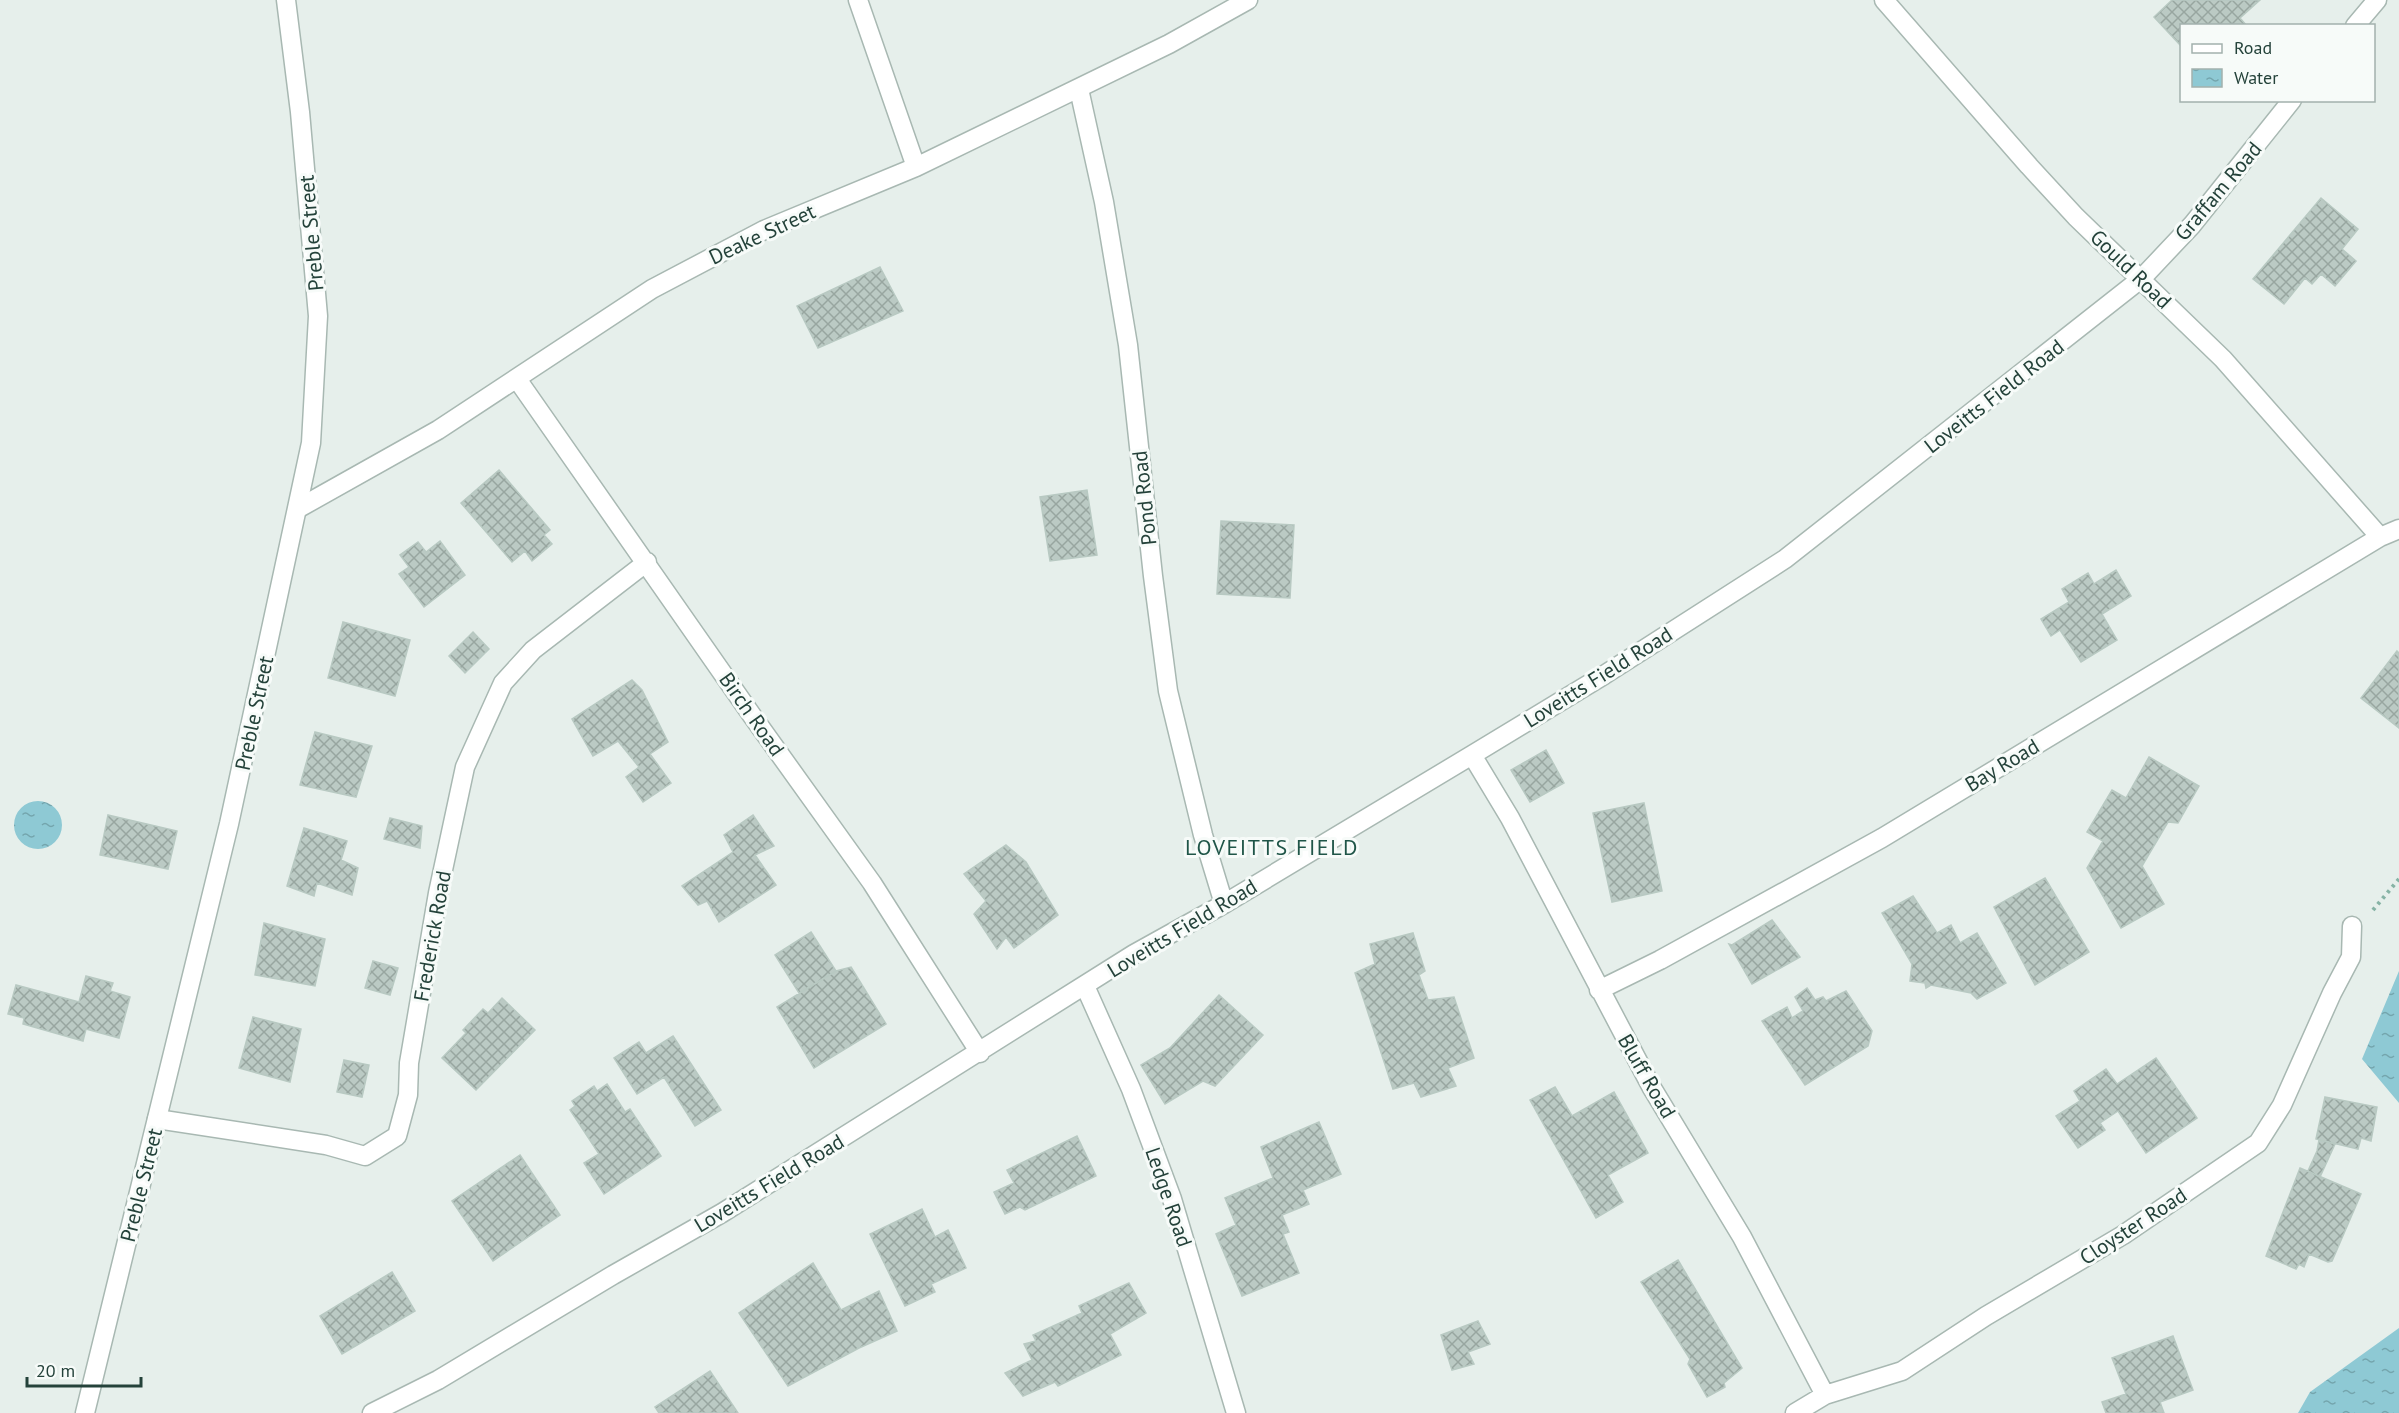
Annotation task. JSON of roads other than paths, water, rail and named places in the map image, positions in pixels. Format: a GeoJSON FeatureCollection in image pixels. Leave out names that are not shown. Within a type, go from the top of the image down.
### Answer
{"type":"FeatureCollection","features":[{"type":"Feature","properties":{"kind":"street","name":"Preble Street"},"geometry":{"type":"LineString","coordinates":[[85,1413],[230,824],[311,443],[318,316],[300,112],[286,0]]}},
{"type":"Feature","properties":{"kind":"street"},"geometry":{"type":"LineString","coordinates":[[858,0],[916,167]]}},
{"type":"Feature","properties":{"kind":"street","name":"Deake Street"},"geometry":{"type":"LineString","coordinates":[[298,508],[438,430],[652,289],[764,230],[916,167],[1079,89],[1169,44],[1248,0]]}},
{"type":"Feature","properties":{"kind":"street","name":"Gould Road"},"geometry":{"type":"LineString","coordinates":[[1884,0],[2076,217],[2142,278],[2223,359],[2380,537]]}},
{"type":"Feature","properties":{"kind":"street"},"geometry":{"type":"LineString","coordinates":[[2357,24],[2377,0]]}},
{"type":"Feature","properties":{"kind":"street","name":"Pond Road"},"geometry":{"type":"LineString","coordinates":[[1079,89],[1104,202],[1128,345],[1168,691],[1203,835],[1224,904]]}},
{"type":"Feature","properties":{"kind":"street","name":"Graffam Road"},"geometry":{"type":"LineString","coordinates":[[2142,278],[2192,225],[2290,102]]}},
{"type":"Feature","properties":{"kind":"street","name":"Loveitts Field Road"},"geometry":{"type":"LineString","coordinates":[[372,1413],[438,1380],[722,1213],[980,1053],[1134,954],[1224,904],[1604,675],[1785,559],[2142,278]]}},
{"type":"Feature","properties":{"kind":"street","name":"Birch Road"},"geometry":{"type":"LineString","coordinates":[[518,379],[753,717],[872,883],[980,1053]]}},
{"type":"Feature","properties":{"kind":"street","name":"Bay Road"},"geometry":{"type":"LineString","coordinates":[[1599,990],[1660,960],[1882,838],[2380,537],[2399,528]]}},
{"type":"Feature","properties":{"kind":"street","name":"Frederick Road"},"geometry":{"type":"LineString","coordinates":[[157,1119],[326,1145],[365,1156],[397,1136],[408,1095],[409,1062],[438,893],[465,767],[503,683],[533,650],[647,562]]}},
{"type":"Feature","properties":{"kind":"street","name":"Bluff Road"},"geometry":{"type":"LineString","coordinates":[[1472,755],[1510,818],[1599,990],[1653,1088],[1742,1237],[1825,1395]]}},
{"type":"Feature","properties":{"kind":"street","name":"Cloyster Road"},"geometry":{"type":"LineString","coordinates":[[1795,1413],[1825,1395],[1902,1371],[1986,1316],[2124,1235],[2258,1143],[2282,1106],[2332,993],[2351,957],[2352,926]]}},
{"type":"Feature","properties":{"kind":"street","name":"Ledge Road"},"geometry":{"type":"LineString","coordinates":[[1085,986],[1131,1089],[1172,1199],[1236,1413]]}},
{"type":"Feature","properties":{"kind":"water"},"geometry":{"type":"Polygon","coordinates":[[[33,801],[43,801],[55,808],[62,820],[62,830],[55,842],[43,849],[33,849],[18,838],[14,830],[14,820],[25,805],[33,801]]]}},
{"type":"Feature","properties":{"kind":"water"},"geometry":{"type":"Polygon","coordinates":[[[2399,971],[2399,1103],[2362,1059],[2399,971]]]}},
{"type":"Feature","properties":{"kind":"water"},"geometry":{"type":"Polygon","coordinates":[[[2399,1328],[2399,1413],[2298,1413],[2310,1392],[2399,1328]]]}},
{"type":"Feature","properties":{"kind":"district","name":"LOVEITTS FIELD"},"geometry":{"type":"Point","coordinates":[1272,847]}}]}
